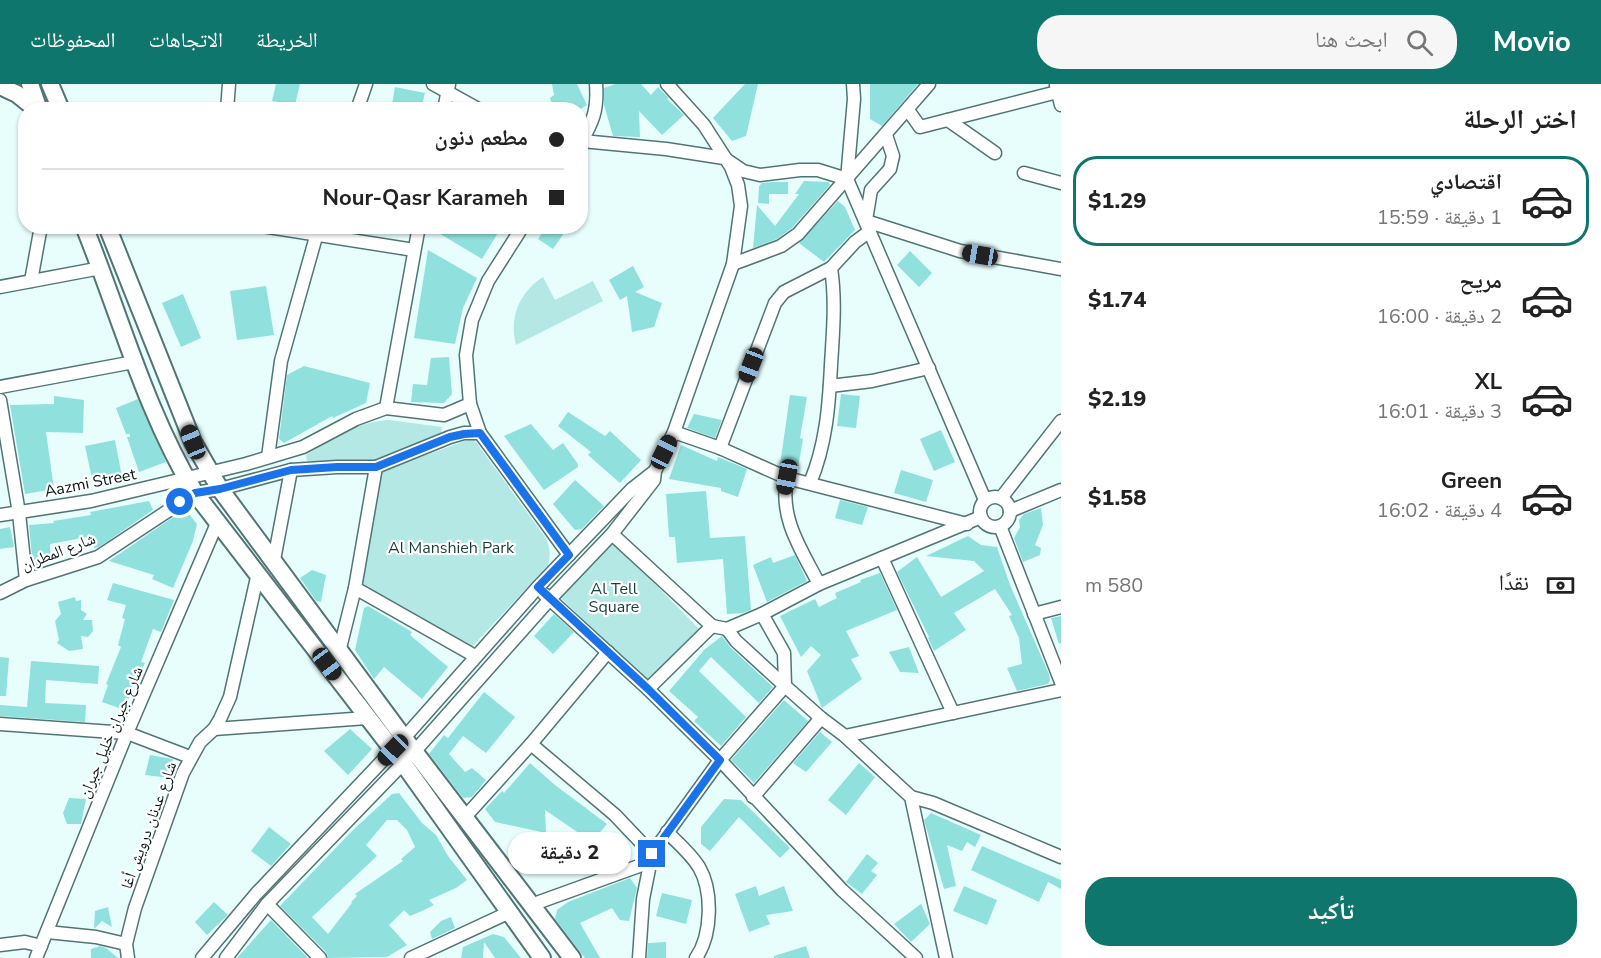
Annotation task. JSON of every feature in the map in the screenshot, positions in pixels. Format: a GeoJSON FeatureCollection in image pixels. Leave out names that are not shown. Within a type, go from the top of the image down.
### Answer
{"type":"FeatureCollection","features":[{"type":"Feature","properties":{"kind":"highway"},"geometry":{"type":"LineString","coordinates":[[30,84],[36,102]]}},
{"type":"Feature","properties":{"kind":"highway"},"geometry":{"type":"LineString","coordinates":[[50,84],[58,102]]}},
{"type":"Feature","properties":{"kind":"highway"},"geometry":{"type":"LineString","coordinates":[[0,86],[28,102]]}},
{"type":"Feature","properties":{"kind":"highway"},"geometry":{"type":"LineString","coordinates":[[87,234],[134,362],[171,447],[191,485],[368,718],[404,750],[465,817],[572,958]]}},
{"type":"Feature","properties":{"kind":"highway"},"geometry":{"type":"LineString","coordinates":[[110,234],[193,442],[220,489],[339,652],[542,958]]}},
{"type":"Feature","properties":{"kind":"street"},"geometry":{"type":"LineString","coordinates":[[228,102],[230,84]]}},
{"type":"Feature","properties":{"kind":"street"},"geometry":{"type":"LineString","coordinates":[[360,102],[366,84]]}},
{"type":"Feature","properties":{"kind":"street"},"geometry":{"type":"LineString","coordinates":[[433,84],[448,88],[468,102]]}},
{"type":"Feature","properties":{"kind":"street"},"geometry":{"type":"LineString","coordinates":[[588,131],[596,109],[596,84]]}},
{"type":"Feature","properties":{"kind":"street"},"geometry":{"type":"LineString","coordinates":[[202,958],[256,894],[404,750],[612,534],[650,488],[655,471],[674,432],[733,264],[740,219],[740,195],[736,177],[704,125],[667,84]]}},
{"type":"Feature","properties":{"kind":"street"},"geometry":{"type":"LineString","coordinates":[[853,84],[854,99],[847,179],[985,500]]}},
{"type":"Feature","properties":{"kind":"street"},"geometry":{"type":"LineString","coordinates":[[733,264],[790,242],[930,84]]}},
{"type":"Feature","properties":{"kind":"street"},"geometry":{"type":"LineString","coordinates":[[908,110],[920,127],[1058,89],[1061,105]]}},
{"type":"Feature","properties":{"kind":"street"},"geometry":{"type":"LineString","coordinates":[[948,120],[994,153]]}},
{"type":"Feature","properties":{"kind":"street"},"geometry":{"type":"LineString","coordinates":[[720,448],[775,303],[784,292],[831,268],[868,226],[871,190],[890,169],[893,156],[886,135]]}},
{"type":"Feature","properties":{"kind":"street"},"geometry":{"type":"LineString","coordinates":[[588,143],[666,149],[724,158],[743,171],[760,175],[818,170],[847,179]]}},
{"type":"Feature","properties":{"kind":"street"},"geometry":{"type":"LineString","coordinates":[[1024,173],[1061,183]]}},
{"type":"Feature","properties":{"kind":"street"},"geometry":{"type":"LineString","coordinates":[[868,226],[960,251],[1061,269]]}},
{"type":"Feature","properties":{"kind":"street"},"geometry":{"type":"LineString","coordinates":[[31,281],[40,234]]}},
{"type":"Feature","properties":{"kind":"street"},"geometry":{"type":"LineString","coordinates":[[268,457],[281,361],[317,234]]}},
{"type":"Feature","properties":{"kind":"street"},"geometry":{"type":"LineString","coordinates":[[333,234],[414,250]]}},
{"type":"Feature","properties":{"kind":"street"},"geometry":{"type":"LineString","coordinates":[[386,408],[417,234]]}},
{"type":"Feature","properties":{"kind":"street"},"geometry":{"type":"LineString","coordinates":[[518,234],[488,281],[472,320],[466,355],[470,404],[480,433],[569,555]]}},
{"type":"Feature","properties":{"kind":"street"},"geometry":{"type":"LineString","coordinates":[[0,287],[100,268]]}},
{"type":"Feature","properties":{"kind":"street"},"geometry":{"type":"LineString","coordinates":[[810,483],[819,463],[825,438],[835,314],[831,268]]}},
{"type":"Feature","properties":{"kind":"street"},"geometry":{"type":"LineString","coordinates":[[0,387],[134,362]]}},
{"type":"Feature","properties":{"kind":"street"},"geometry":{"type":"LineString","coordinates":[[830,386],[872,381],[929,368]]}},
{"type":"Feature","properties":{"kind":"street"},"geometry":{"type":"LineString","coordinates":[[0,400],[19,513],[26,580]]}},
{"type":"Feature","properties":{"kind":"street"},"geometry":{"type":"LineString","coordinates":[[191,485],[210,472],[303,447],[356,419],[386,408],[444,415],[470,404]]}},
{"type":"Feature","properties":{"kind":"street"},"geometry":{"type":"LineString","coordinates":[[444,415],[450,437]]}},
{"type":"Feature","properties":{"kind":"street"},"geometry":{"type":"LineString","coordinates":[[1001,498],[1061,421]]}},
{"type":"Feature","properties":{"kind":"street"},"geometry":{"type":"LineString","coordinates":[[674,432],[720,448],[787,477],[967,524]]}},
{"type":"Feature","properties":{"kind":"street"},"geometry":{"type":"LineString","coordinates":[[339,652],[355,588],[376,467],[450,437],[480,433]]}},
{"type":"Feature","properties":{"kind":"street"},"geometry":{"type":"LineString","coordinates":[[303,447],[303,458],[308,468]]}},
{"type":"Feature","properties":{"kind":"street","name":"شارع المطران"},"geometry":{"type":"LineString","coordinates":[[0,593],[26,580],[98,557],[191,485],[220,489],[291,470],[376,467]]}},
{"type":"Feature","properties":{"kind":"street"},"geometry":{"type":"LineString","coordinates":[[274,560],[291,470]]}},
{"type":"Feature","properties":{"kind":"street"},"geometry":{"type":"LineString","coordinates":[[226,958],[267,904],[404,750],[475,656],[632,489],[655,471]]}},
{"type":"Feature","properties":{"kind":"street"},"geometry":{"type":"LineString","coordinates":[[787,477],[784,504],[792,530],[819,585]]}},
{"type":"Feature","properties":{"kind":"street","name":"Aazmi Street"},"geometry":{"type":"LineString","coordinates":[[0,515],[191,485]]}},
{"type":"Feature","properties":{"kind":"street"},"geometry":{"type":"LineString","coordinates":[[1010,511],[1061,490]]}},
{"type":"Feature","properties":{"kind":"street"},"geometry":{"type":"LineString","coordinates":[[993,497],[1001,498],[1007,503],[1010,511],[1007,520],[1000,526],[987,524],[981,517],[981,508],[985,500],[993,497]]}},
{"type":"Feature","properties":{"kind":"street"},"geometry":{"type":"LineString","coordinates":[[612,534],[712,626],[727,628],[762,614],[819,585],[981,517]]}},
{"type":"Feature","properties":{"kind":"street","name":"شارع جبران خليل جبران"},"geometry":{"type":"LineString","coordinates":[[39,952],[127,733],[218,521]]}},
{"type":"Feature","properties":{"kind":"street"},"geometry":{"type":"LineString","coordinates":[[1000,526],[1061,682]]}},
{"type":"Feature","properties":{"kind":"street"},"geometry":{"type":"LineString","coordinates":[[882,558],[953,713]]}},
{"type":"Feature","properties":{"kind":"street","name":"شارع عدنان درويش أغا"},"geometry":{"type":"LineString","coordinates":[[128,958],[126,944],[135,908],[190,757],[200,742],[214,729],[226,708],[258,573]]}},
{"type":"Feature","properties":{"kind":"street"},"geometry":{"type":"LineString","coordinates":[[538,587],[648,689],[720,760],[842,890],[916,958]]}},
{"type":"Feature","properties":{"kind":"street"},"geometry":{"type":"LineString","coordinates":[[355,588],[475,656]]}},
{"type":"Feature","properties":{"kind":"street"},"geometry":{"type":"LineString","coordinates":[[1034,614],[1061,607]]}},
{"type":"Feature","properties":{"kind":"street"},"geometry":{"type":"LineString","coordinates":[[639,958],[643,899],[651,858],[675,820],[720,760],[785,686],[784,653],[762,614]]}},
{"type":"Feature","properties":{"kind":"street"},"geometry":{"type":"LineString","coordinates":[[648,689],[712,626]]}},
{"type":"Feature","properties":{"kind":"street"},"geometry":{"type":"LineString","coordinates":[[727,628],[736,641],[911,797],[933,803],[1061,857]]}},
{"type":"Feature","properties":{"kind":"street"},"geometry":{"type":"LineString","coordinates":[[465,817],[531,744],[608,652]]}},
{"type":"Feature","properties":{"kind":"street"},"geometry":{"type":"LineString","coordinates":[[845,736],[1061,690]]}},
{"type":"Feature","properties":{"kind":"street"},"geometry":{"type":"LineString","coordinates":[[214,729],[368,718]]}},
{"type":"Feature","properties":{"kind":"street"},"geometry":{"type":"LineString","coordinates":[[753,797],[820,718]]}},
{"type":"Feature","properties":{"kind":"street"},"geometry":{"type":"LineString","coordinates":[[0,724],[127,733],[190,757]]}},
{"type":"Feature","properties":{"kind":"street"},"geometry":{"type":"LineString","coordinates":[[531,744],[615,815],[651,858]]}},
{"type":"Feature","properties":{"kind":"street"},"geometry":{"type":"LineString","coordinates":[[911,797],[946,958]]}},
{"type":"Feature","properties":{"kind":"street"},"geometry":{"type":"LineString","coordinates":[[667,832],[700,869],[707,890],[706,934],[701,951],[696,958]]}},
{"type":"Feature","properties":{"kind":"street"},"geometry":{"type":"LineString","coordinates":[[531,905],[651,858]]}},
{"type":"Feature","properties":{"kind":"street"},"geometry":{"type":"LineString","coordinates":[[267,904],[320,958]]}},
{"type":"Feature","properties":{"kind":"street"},"geometry":{"type":"LineString","coordinates":[[411,958],[510,912]]}},
{"type":"Feature","properties":{"kind":"street"},"geometry":{"type":"LineString","coordinates":[[47,932],[96,937],[126,944]]}},
{"type":"Feature","properties":{"kind":"street"},"geometry":{"type":"LineString","coordinates":[[0,945],[25,942],[39,952]]}},
{"type":"Feature","properties":{"kind":"green space"},"geometry":{"type":"Polygon","coordinates":[[[543,277],[555,300],[593,281],[603,301],[516,345],[514,325],[518,306],[528,290],[543,277]]]}},
{"type":"Feature","properties":{"kind":"green space"},"geometry":{"type":"Polygon","coordinates":[[[389,420],[442,427],[441,435],[399,454],[381,459],[348,463],[307,461],[306,455],[356,427],[389,420]]]}},
{"type":"Feature","properties":{"kind":"green space","name":"Al Manshieh Park"},"geometry":{"type":"Polygon","coordinates":[[[473,438],[545,537],[550,554],[548,565],[469,650],[359,588],[382,471],[473,438]]]}},
{"type":"Feature","properties":{"kind":"green space","name":"Al Tell Square"},"geometry":{"type":"Polygon","coordinates":[[[612,540],[699,629],[647,682],[560,597],[612,540]]]}},
{"type":"Feature","properties":{"kind":"building"},"geometry":{"type":"Polygon","coordinates":[[[276,84],[300,84],[296,102],[272,101],[276,84]]]}},
{"type":"Feature","properties":{"kind":"building"},"geometry":{"type":"Polygon","coordinates":[[[552,84],[577,84],[586,102],[551,102],[550,98],[554,95],[552,84]]]}},
{"type":"Feature","properties":{"kind":"building"},"geometry":{"type":"Polygon","coordinates":[[[615,84],[641,84],[651,95],[658,87],[684,115],[662,135],[639,111],[640,137],[613,136],[604,105],[604,88],[615,84]]]}},
{"type":"Feature","properties":{"kind":"building"},"geometry":{"type":"Polygon","coordinates":[[[745,84],[758,84],[746,136],[732,141],[713,118],[745,84]]]}},
{"type":"Feature","properties":{"kind":"building"},"geometry":{"type":"Polygon","coordinates":[[[870,84],[918,84],[882,126],[870,119],[870,84]]]}},
{"type":"Feature","properties":{"kind":"building"},"geometry":{"type":"Polygon","coordinates":[[[395,87],[425,93],[423,102],[392,102],[395,87]]]}},
{"type":"Feature","properties":{"kind":"building"},"geometry":{"type":"Polygon","coordinates":[[[804,181],[829,182],[830,185],[792,228],[777,239],[753,248],[757,205],[775,226],[799,194],[795,194],[804,181]]]}},
{"type":"Feature","properties":{"kind":"building"},"geometry":{"type":"Polygon","coordinates":[[[788,182],[788,194],[769,194],[769,204],[758,203],[759,186],[762,183],[788,182]]]}},
{"type":"Feature","properties":{"kind":"building"},"geometry":{"type":"Polygon","coordinates":[[[838,201],[845,207],[855,230],[824,262],[799,243],[838,201]]]}},
{"type":"Feature","properties":{"kind":"building"},"geometry":{"type":"Polygon","coordinates":[[[440,234],[497,234],[482,259],[440,234]]]}},
{"type":"Feature","properties":{"kind":"building"},"geometry":{"type":"Polygon","coordinates":[[[541,234],[563,234],[553,249],[538,239],[541,234]]]}},
{"type":"Feature","properties":{"kind":"building"},"geometry":{"type":"Polygon","coordinates":[[[428,250],[477,278],[463,308],[455,344],[414,338],[428,250]]]}},
{"type":"Feature","properties":{"kind":"building"},"geometry":{"type":"Polygon","coordinates":[[[910,251],[932,273],[919,287],[897,265],[910,251]]]}},
{"type":"Feature","properties":{"kind":"building"},"geometry":{"type":"Polygon","coordinates":[[[633,266],[644,287],[635,292],[662,303],[654,327],[632,332],[627,296],[620,300],[609,280],[633,266]]]}},
{"type":"Feature","properties":{"kind":"building"},"geometry":{"type":"Polygon","coordinates":[[[266,286],[274,335],[237,340],[230,291],[266,286]]]}},
{"type":"Feature","properties":{"kind":"building"},"geometry":{"type":"Polygon","coordinates":[[[183,294],[201,338],[181,347],[162,303],[183,294]]]}},
{"type":"Feature","properties":{"kind":"building"},"geometry":{"type":"Polygon","coordinates":[[[449,357],[452,394],[444,403],[411,402],[413,384],[427,385],[431,358],[449,357]]]}},
{"type":"Feature","properties":{"kind":"building"},"geometry":{"type":"Polygon","coordinates":[[[304,366],[370,383],[366,403],[333,418],[332,416],[284,443],[279,439],[287,375],[304,366]]]}},
{"type":"Feature","properties":{"kind":"building"},"geometry":{"type":"Polygon","coordinates":[[[841,394],[860,396],[856,428],[837,426],[841,394]]]}},
{"type":"Feature","properties":{"kind":"building"},"geometry":{"type":"Polygon","coordinates":[[[790,395],[807,397],[798,468],[780,465],[790,395]]]}},
{"type":"Feature","properties":{"kind":"building"},"geometry":{"type":"Polygon","coordinates":[[[54,396],[84,400],[83,433],[46,432],[54,489],[25,494],[10,405],[54,404],[54,396]]]}},
{"type":"Feature","properties":{"kind":"building"},"geometry":{"type":"Polygon","coordinates":[[[138,399],[166,462],[139,472],[127,437],[130,437],[130,434],[126,434],[116,408],[138,399]]]}},
{"type":"Feature","properties":{"kind":"building"},"geometry":{"type":"Polygon","coordinates":[[[568,412],[605,436],[610,431],[641,460],[620,483],[588,455],[591,452],[558,426],[568,412]]]}},
{"type":"Feature","properties":{"kind":"building"},"geometry":{"type":"Polygon","coordinates":[[[694,414],[722,420],[715,438],[687,428],[694,414]]]}},
{"type":"Feature","properties":{"kind":"building"},"geometry":{"type":"Polygon","coordinates":[[[531,424],[553,450],[563,443],[578,464],[578,467],[544,490],[504,436],[531,424]]]}},
{"type":"Feature","properties":{"kind":"building"},"geometry":{"type":"Polygon","coordinates":[[[941,430],[955,462],[934,471],[920,439],[941,430]]]}},
{"type":"Feature","properties":{"kind":"building"},"geometry":{"type":"Polygon","coordinates":[[[115,440],[122,477],[93,483],[85,446],[115,440]]]}},
{"type":"Feature","properties":{"kind":"building"},"geometry":{"type":"Polygon","coordinates":[[[681,445],[717,461],[718,457],[747,469],[738,497],[721,491],[721,488],[669,479],[681,445]]]}},
{"type":"Feature","properties":{"kind":"building"},"geometry":{"type":"Polygon","coordinates":[[[901,470],[933,480],[926,502],[894,493],[901,470]]]}},
{"type":"Feature","properties":{"kind":"building"},"geometry":{"type":"Polygon","coordinates":[[[575,480],[604,506],[582,529],[575,530],[553,504],[575,480]]]}},
{"type":"Feature","properties":{"kind":"building"},"geometry":{"type":"Polygon","coordinates":[[[706,491],[710,538],[745,536],[751,610],[743,613],[727,614],[723,559],[677,563],[675,537],[669,537],[666,494],[706,491]]]}},
{"type":"Feature","properties":{"kind":"building"},"geometry":{"type":"Polygon","coordinates":[[[840,500],[868,507],[862,525],[835,518],[840,500]]]}},
{"type":"Feature","properties":{"kind":"building"},"geometry":{"type":"Polygon","coordinates":[[[149,501],[153,510],[99,547],[94,548],[93,536],[50,544],[51,562],[33,567],[29,525],[54,523],[53,521],[91,515],[90,512],[149,501]]]}},
{"type":"Feature","properties":{"kind":"building"},"geometry":{"type":"Polygon","coordinates":[[[1041,508],[1043,525],[1035,545],[1041,548],[1040,555],[1023,562],[1014,538],[1020,527],[1019,520],[1024,514],[1041,508]]]}},
{"type":"Feature","properties":{"kind":"building"},"geometry":{"type":"Polygon","coordinates":[[[185,509],[197,524],[193,541],[173,588],[152,579],[154,575],[109,561],[185,509]]]}},
{"type":"Feature","properties":{"kind":"building"},"geometry":{"type":"Polygon","coordinates":[[[10,527],[14,547],[0,549],[0,529],[10,527]]]}},
{"type":"Feature","properties":{"kind":"building"},"geometry":{"type":"Polygon","coordinates":[[[968,536],[981,545],[997,547],[1010,585],[1049,674],[1048,684],[1017,691],[1007,668],[1022,664],[1019,638],[1009,616],[1012,615],[995,589],[954,613],[966,630],[934,651],[897,572],[917,557],[941,597],[984,571],[974,561],[926,556],[968,536]]]}},
{"type":"Feature","properties":{"kind":"building"},"geometry":{"type":"Polygon","coordinates":[[[795,555],[807,581],[767,602],[753,565],[771,557],[773,563],[795,555]]]}},
{"type":"Feature","properties":{"kind":"building"},"geometry":{"type":"Polygon","coordinates":[[[312,570],[326,575],[321,602],[316,601],[300,578],[312,570]]]}},
{"type":"Feature","properties":{"kind":"building"},"geometry":{"type":"Polygon","coordinates":[[[880,573],[897,610],[846,631],[859,656],[851,659],[862,679],[822,708],[807,671],[821,655],[811,646],[801,657],[780,616],[815,599],[819,607],[837,598],[835,593],[880,573]]]}},
{"type":"Feature","properties":{"kind":"building"},"geometry":{"type":"Polygon","coordinates":[[[113,583],[174,600],[161,632],[153,629],[141,662],[145,663],[133,685],[125,710],[102,702],[108,685],[106,684],[121,647],[118,645],[125,619],[122,618],[126,605],[107,600],[113,583]]]}},
{"type":"Feature","properties":{"kind":"building"},"geometry":{"type":"Polygon","coordinates":[[[75,597],[76,601],[81,600],[81,610],[87,614],[83,620],[92,620],[93,631],[88,637],[81,636],[83,649],[69,651],[57,643],[59,640],[55,621],[61,614],[58,602],[75,597]]]}},
{"type":"Feature","properties":{"kind":"building"},"geometry":{"type":"Polygon","coordinates":[[[368,606],[412,632],[410,635],[448,667],[422,699],[384,667],[374,679],[355,650],[364,608],[368,606]]]}},
{"type":"Feature","properties":{"kind":"building"},"geometry":{"type":"Polygon","coordinates":[[[554,614],[574,632],[553,654],[534,636],[554,614]]]}},
{"type":"Feature","properties":{"kind":"building"},"geometry":{"type":"Polygon","coordinates":[[[1061,616],[1061,643],[1059,644],[1051,618],[1061,616]]]}},
{"type":"Feature","properties":{"kind":"building"},"geometry":{"type":"Polygon","coordinates":[[[722,636],[730,647],[773,687],[759,703],[711,657],[699,671],[746,717],[721,746],[694,721],[698,717],[669,691],[705,649],[722,636]]]}},
{"type":"Feature","properties":{"kind":"building"},"geometry":{"type":"Polygon","coordinates":[[[909,647],[919,673],[900,672],[889,652],[909,647]]]}},
{"type":"Feature","properties":{"kind":"building"},"geometry":{"type":"Polygon","coordinates":[[[0,657],[9,658],[6,696],[0,696],[0,657]]]}},
{"type":"Feature","properties":{"kind":"building"},"geometry":{"type":"Polygon","coordinates":[[[31,661],[99,666],[98,684],[46,680],[45,703],[86,705],[85,722],[0,716],[0,705],[27,707],[31,661]]]}},
{"type":"Feature","properties":{"kind":"building"},"geometry":{"type":"Polygon","coordinates":[[[484,692],[515,717],[486,753],[463,736],[449,754],[465,772],[472,768],[486,780],[472,797],[463,798],[429,754],[444,735],[448,738],[484,692]]]}},
{"type":"Feature","properties":{"kind":"building"},"geometry":{"type":"Polygon","coordinates":[[[784,700],[808,721],[754,783],[731,760],[784,700]]]}},
{"type":"Feature","properties":{"kind":"building"},"geometry":{"type":"Polygon","coordinates":[[[350,729],[372,749],[348,775],[324,751],[350,729]]]}},
{"type":"Feature","properties":{"kind":"building"},"geometry":{"type":"Polygon","coordinates":[[[820,732],[832,742],[806,772],[793,763],[820,732]]]}},
{"type":"Feature","properties":{"kind":"building"},"geometry":{"type":"Polygon","coordinates":[[[150,755],[173,759],[170,778],[145,775],[150,755]]]}},
{"type":"Feature","properties":{"kind":"building"},"geometry":{"type":"Polygon","coordinates":[[[530,763],[607,824],[592,842],[545,810],[546,833],[495,822],[485,809],[502,791],[504,793],[530,763]]]}},
{"type":"Feature","properties":{"kind":"building"},"geometry":{"type":"Polygon","coordinates":[[[859,763],[875,777],[846,815],[828,800],[859,763]]]}},
{"type":"Feature","properties":{"kind":"building"},"geometry":{"type":"Polygon","coordinates":[[[399,793],[422,823],[436,835],[448,856],[467,880],[456,888],[429,900],[434,905],[422,911],[410,916],[404,910],[389,925],[407,945],[387,957],[328,958],[326,952],[280,906],[352,831],[392,794],[399,793]],[[387,820],[366,845],[377,856],[312,917],[328,934],[357,896],[355,894],[403,861],[401,859],[415,847],[407,830],[397,820],[387,820]]]}},
{"type":"Feature","properties":{"kind":"building"},"geometry":{"type":"Polygon","coordinates":[[[69,798],[86,799],[81,824],[67,824],[63,813],[69,798]]]}},
{"type":"Feature","properties":{"kind":"building"},"geometry":{"type":"Polygon","coordinates":[[[724,799],[741,800],[790,848],[780,858],[739,817],[710,851],[701,844],[701,827],[724,799]]]}},
{"type":"Feature","properties":{"kind":"building"},"geometry":{"type":"Polygon","coordinates":[[[931,813],[981,835],[975,847],[967,842],[962,851],[947,845],[956,886],[944,889],[924,820],[931,813]]]}},
{"type":"Feature","properties":{"kind":"building"},"geometry":{"type":"Polygon","coordinates":[[[269,827],[291,844],[271,866],[251,851],[269,827]]]}},
{"type":"Feature","properties":{"kind":"building"},"geometry":{"type":"Polygon","coordinates":[[[982,846],[1061,880],[1061,889],[1048,882],[1039,902],[971,870],[982,846]]]}},
{"type":"Feature","properties":{"kind":"building"},"geometry":{"type":"Polygon","coordinates":[[[867,854],[878,863],[871,871],[877,875],[862,894],[846,882],[867,854]]]}},
{"type":"Feature","properties":{"kind":"building"},"geometry":{"type":"Polygon","coordinates":[[[630,878],[637,888],[629,921],[620,920],[612,908],[580,923],[600,958],[585,958],[555,919],[557,910],[568,902],[630,878]]]}},
{"type":"Feature","properties":{"kind":"building"},"geometry":{"type":"Polygon","coordinates":[[[756,886],[759,896],[784,886],[793,911],[766,915],[770,924],[749,932],[735,894],[756,886]]]}},
{"type":"Feature","properties":{"kind":"building"},"geometry":{"type":"Polygon","coordinates":[[[964,886],[997,900],[987,925],[953,911],[964,886]]]}},
{"type":"Feature","properties":{"kind":"building"},"geometry":{"type":"Polygon","coordinates":[[[662,893],[692,900],[686,924],[656,916],[662,893]]]}},
{"type":"Feature","properties":{"kind":"building"},"geometry":{"type":"Polygon","coordinates":[[[214,902],[228,915],[207,935],[195,922],[214,902]]]}},
{"type":"Feature","properties":{"kind":"building"},"geometry":{"type":"Polygon","coordinates":[[[921,904],[930,924],[911,942],[894,924],[921,904]]]}},
{"type":"Feature","properties":{"kind":"building"},"geometry":{"type":"Polygon","coordinates":[[[108,907],[112,927],[102,921],[94,929],[95,911],[108,907]]]}},
{"type":"Feature","properties":{"kind":"building"},"geometry":{"type":"Polygon","coordinates":[[[451,917],[455,928],[432,939],[430,932],[441,921],[451,917]]]}},
{"type":"Feature","properties":{"kind":"building"},"geometry":{"type":"Polygon","coordinates":[[[271,920],[308,958],[237,958],[271,920]]]}},
{"type":"Feature","properties":{"kind":"building"},"geometry":{"type":"Polygon","coordinates":[[[493,934],[504,937],[521,958],[495,958],[484,942],[483,958],[461,958],[463,947],[493,934]]]}},
{"type":"Feature","properties":{"kind":"building"},"geometry":{"type":"Polygon","coordinates":[[[666,942],[666,958],[647,958],[648,943],[666,942]]]}},
{"type":"Feature","properties":{"kind":"building"},"geometry":{"type":"Polygon","coordinates":[[[100,946],[118,958],[91,958],[91,949],[100,946]]]}},
{"type":"Feature","properties":{"kind":"building"},"geometry":{"type":"Polygon","coordinates":[[[806,946],[810,958],[774,958],[774,956],[806,946]]]}},
{"type":"Feature","properties":{"kind":"route"},"geometry":{"type":"LineString","coordinates":[[180,502],[195,493],[220,489],[291,470],[376,467],[450,437],[480,433],[569,555],[538,587],[648,689],[720,760],[652,854]]}}]}
